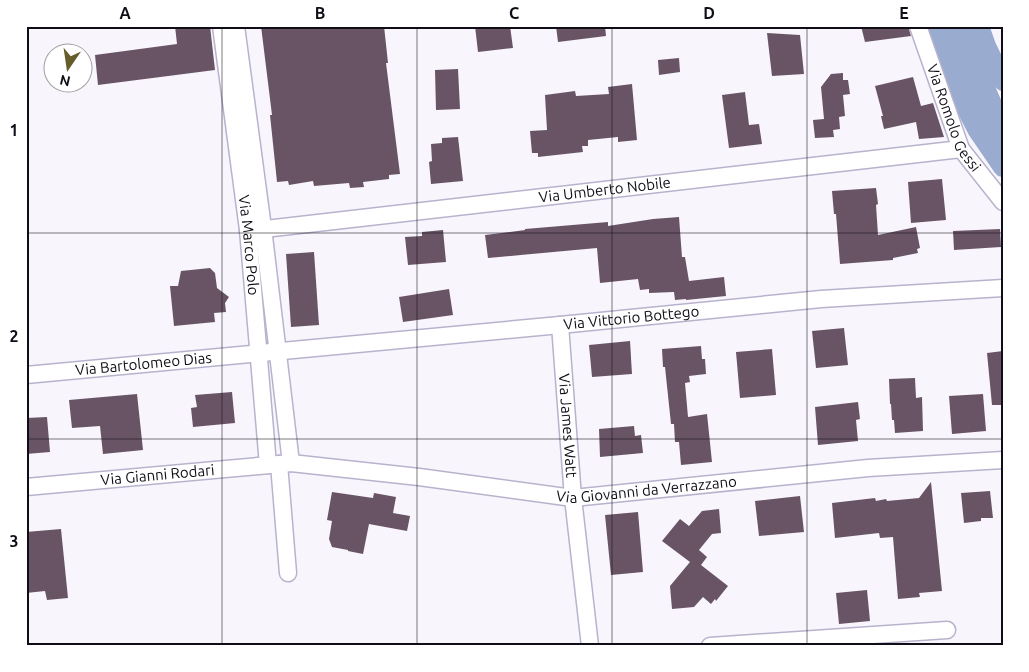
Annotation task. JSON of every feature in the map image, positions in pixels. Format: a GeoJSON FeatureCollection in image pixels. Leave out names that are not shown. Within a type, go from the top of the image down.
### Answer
{"type":"FeatureCollection","features":[{"type":"Feature","properties":{"kind":"street","name":"Via Marco Polo"},"geometry":{"type":"LineString","coordinates":[[221,26],[278,352],[279,464],[288,573]]}},
{"type":"Feature","properties":{"kind":"street","name":"Via Marco Polo"},"geometry":{"type":"LineString","coordinates":[[236,26],[255,229],[259,353],[279,464]]}},
{"type":"Feature","properties":{"kind":"street","name":"Via Romolo Gessi"},"geometry":{"type":"LineString","coordinates":[[918,26],[961,149],[1003,202]]}},
{"type":"Feature","properties":{"kind":"street","name":"Via Umberto Nobile"},"geometry":{"type":"LineString","coordinates":[[255,229],[961,149]]}},
{"type":"Feature","properties":{"kind":"street","name":"Via Vittorio Bottego"},"geometry":{"type":"LineString","coordinates":[[259,353],[560,326],[821,299],[1003,288]]}},
{"type":"Feature","properties":{"kind":"street","name":"Via James Watt"},"geometry":{"type":"LineString","coordinates":[[560,326],[573,498],[590,646]]}},
{"type":"Feature","properties":{"kind":"street","name":"Via Bartolomeo Dias"},"geometry":{"type":"LineString","coordinates":[[26,375],[259,353]]}},
{"type":"Feature","properties":{"kind":"street","name":"Via Giovanni da Verrazzano"},"geometry":{"type":"LineString","coordinates":[[279,464],[419,477],[573,498],[868,468],[1003,460]]}},
{"type":"Feature","properties":{"kind":"street","name":"Via Gianni Rodari"},"geometry":{"type":"LineString","coordinates":[[26,487],[279,464]]}},
{"type":"Feature","properties":{"kind":"street"},"geometry":{"type":"LineString","coordinates":[[710,646],[947,630]]}},
{"type":"Feature","properties":{"kind":"building"},"geometry":{"type":"Polygon","coordinates":[[[175,26],[210,26],[215,70],[98,85],[95,55],[177,44],[175,26]]]}},
{"type":"Feature","properties":{"kind":"building"},"geometry":{"type":"Polygon","coordinates":[[[261,26],[384,26],[388,63],[386,63],[400,174],[389,175],[389,179],[363,182],[364,187],[350,188],[349,183],[314,186],[313,181],[289,185],[288,181],[277,182],[270,115],[272,115],[261,26]]]}},
{"type":"Feature","properties":{"kind":"building"},"geometry":{"type":"Polygon","coordinates":[[[475,26],[510,26],[513,48],[478,52],[475,26]]]}},
{"type":"Feature","properties":{"kind":"building"},"geometry":{"type":"Polygon","coordinates":[[[556,26],[605,26],[606,36],[558,42],[556,26]]]}},
{"type":"Feature","properties":{"kind":"building"},"geometry":{"type":"Polygon","coordinates":[[[861,26],[908,26],[911,36],[865,42],[861,26]]]}},
{"type":"Feature","properties":{"kind":"building"},"geometry":{"type":"Polygon","coordinates":[[[767,33],[800,35],[804,74],[772,76],[767,33]]]}},
{"type":"Feature","properties":{"kind":"building"},"geometry":{"type":"Polygon","coordinates":[[[679,58],[680,72],[659,75],[658,60],[679,58]]]}},
{"type":"Feature","properties":{"kind":"building"},"geometry":{"type":"Polygon","coordinates":[[[458,69],[460,109],[436,110],[435,70],[458,69]]]}},
{"type":"Feature","properties":{"kind":"building"},"geometry":{"type":"Polygon","coordinates":[[[843,73],[843,80],[848,80],[850,94],[843,95],[845,116],[839,117],[840,129],[833,130],[834,137],[815,138],[813,120],[824,119],[821,87],[831,74],[843,73]]]}},
{"type":"Feature","properties":{"kind":"building"},"geometry":{"type":"Polygon","coordinates":[[[913,77],[921,106],[933,103],[944,137],[919,139],[916,122],[884,129],[881,116],[883,116],[875,86],[913,77]]]}},
{"type":"Feature","properties":{"kind":"building"},"geometry":{"type":"Polygon","coordinates":[[[632,84],[637,140],[618,142],[618,137],[588,140],[588,146],[582,146],[583,152],[538,157],[538,153],[532,153],[530,131],[547,130],[545,95],[575,91],[576,96],[609,94],[608,87],[632,84]]]}},
{"type":"Feature","properties":{"kind":"building"},"geometry":{"type":"Polygon","coordinates":[[[745,92],[749,125],[759,124],[762,144],[729,148],[722,95],[745,92]]]}},
{"type":"Feature","properties":{"kind":"building"},"geometry":{"type":"Polygon","coordinates":[[[458,137],[463,181],[431,184],[429,162],[432,161],[431,144],[442,143],[442,138],[458,137]]]}},
{"type":"Feature","properties":{"kind":"building"},"geometry":{"type":"Polygon","coordinates":[[[942,179],[946,220],[911,223],[908,182],[942,179]]]}},
{"type":"Feature","properties":{"kind":"building"},"geometry":{"type":"Polygon","coordinates":[[[876,188],[878,235],[916,227],[920,248],[917,249],[918,253],[893,258],[893,260],[840,264],[832,191],[876,188]]]}},
{"type":"Feature","properties":{"kind":"building"},"geometry":{"type":"Polygon","coordinates":[[[679,217],[682,257],[685,257],[689,281],[724,277],[726,296],[675,300],[674,292],[649,293],[649,289],[640,290],[638,279],[600,283],[597,248],[488,258],[485,235],[525,229],[608,222],[608,226],[679,217]]]}},
{"type":"Feature","properties":{"kind":"building"},"geometry":{"type":"Polygon","coordinates":[[[1000,229],[1001,247],[954,250],[953,231],[1000,229]]]}},
{"type":"Feature","properties":{"kind":"building"},"geometry":{"type":"Polygon","coordinates":[[[443,230],[446,262],[408,265],[405,237],[422,236],[422,232],[443,230]]]}},
{"type":"Feature","properties":{"kind":"building"},"geometry":{"type":"Polygon","coordinates":[[[314,252],[319,325],[291,327],[286,254],[314,252]]]}},
{"type":"Feature","properties":{"kind":"building"},"geometry":{"type":"Polygon","coordinates":[[[210,268],[215,273],[217,288],[229,297],[225,303],[226,312],[214,313],[215,322],[174,326],[170,286],[178,286],[181,271],[210,268]]]}},
{"type":"Feature","properties":{"kind":"building"},"geometry":{"type":"Polygon","coordinates":[[[449,289],[453,315],[403,322],[399,297],[449,289]]]}},
{"type":"Feature","properties":{"kind":"building"},"geometry":{"type":"Polygon","coordinates":[[[844,328],[848,365],[816,368],[812,331],[844,328]]]}},
{"type":"Feature","properties":{"kind":"building"},"geometry":{"type":"Polygon","coordinates":[[[630,341],[632,374],[592,377],[589,345],[630,341]]]}},
{"type":"Feature","properties":{"kind":"building"},"geometry":{"type":"Polygon","coordinates":[[[701,346],[702,359],[705,359],[706,374],[689,376],[690,382],[685,383],[688,417],[707,414],[712,462],[681,465],[679,442],[675,442],[674,424],[671,424],[662,349],[701,346]]]}},
{"type":"Feature","properties":{"kind":"building"},"geometry":{"type":"Polygon","coordinates":[[[772,349],[776,395],[740,398],[736,352],[772,349]]]}},
{"type":"Feature","properties":{"kind":"building"},"geometry":{"type":"Polygon","coordinates":[[[1003,351],[1003,405],[992,405],[987,353],[1003,351]]]}},
{"type":"Feature","properties":{"kind":"building"},"geometry":{"type":"Polygon","coordinates":[[[915,378],[916,398],[922,397],[923,431],[895,433],[890,404],[889,379],[915,378]]]}},
{"type":"Feature","properties":{"kind":"building"},"geometry":{"type":"Polygon","coordinates":[[[232,392],[235,423],[193,427],[191,408],[197,407],[195,395],[232,392]]]}},
{"type":"Feature","properties":{"kind":"building"},"geometry":{"type":"Polygon","coordinates":[[[137,394],[143,450],[103,454],[100,426],[72,428],[69,400],[137,394]]]}},
{"type":"Feature","properties":{"kind":"building"},"geometry":{"type":"Polygon","coordinates":[[[983,394],[986,431],[952,434],[949,396],[983,394]]]}},
{"type":"Feature","properties":{"kind":"building"},"geometry":{"type":"Polygon","coordinates":[[[858,402],[860,419],[856,420],[858,441],[818,445],[815,407],[858,402]]]}},
{"type":"Feature","properties":{"kind":"building"},"geometry":{"type":"Polygon","coordinates":[[[47,417],[50,452],[26,454],[26,418],[47,417]]]}},
{"type":"Feature","properties":{"kind":"building"},"geometry":{"type":"Polygon","coordinates":[[[634,426],[635,436],[641,435],[643,453],[600,457],[599,429],[634,426]]]}},
{"type":"Feature","properties":{"kind":"building"},"geometry":{"type":"Polygon","coordinates":[[[931,482],[942,591],[919,593],[920,597],[898,599],[893,537],[880,538],[879,533],[835,538],[832,503],[875,498],[876,501],[886,499],[887,501],[919,498],[931,482]]]}},
{"type":"Feature","properties":{"kind":"building"},"geometry":{"type":"Polygon","coordinates":[[[990,491],[993,518],[981,518],[981,521],[964,523],[961,493],[990,491]]]}},
{"type":"Feature","properties":{"kind":"building"},"geometry":{"type":"Polygon","coordinates":[[[332,492],[373,498],[374,493],[396,497],[393,513],[410,516],[407,531],[369,524],[363,554],[332,547],[329,539],[332,521],[327,520],[332,492]]]}},
{"type":"Feature","properties":{"kind":"building"},"geometry":{"type":"Polygon","coordinates":[[[800,496],[804,532],[759,536],[755,501],[800,496]]]}},
{"type":"Feature","properties":{"kind":"building"},"geometry":{"type":"Polygon","coordinates":[[[719,509],[721,533],[712,534],[699,550],[707,557],[701,565],[728,586],[716,601],[715,599],[711,604],[703,597],[694,607],[672,609],[670,586],[690,562],[662,541],[680,519],[689,526],[702,511],[719,509]]]}},
{"type":"Feature","properties":{"kind":"building"},"geometry":{"type":"Polygon","coordinates":[[[638,512],[643,572],[611,575],[605,515],[638,512]]]}},
{"type":"Feature","properties":{"kind":"building"},"geometry":{"type":"Polygon","coordinates":[[[61,529],[68,598],[47,600],[45,591],[26,593],[26,532],[61,529]]]}},
{"type":"Feature","properties":{"kind":"building"},"geometry":{"type":"Polygon","coordinates":[[[867,590],[870,621],[839,624],[836,593],[867,590]]]}},
{"type":"Feature","properties":{"kind":"waterway"},"geometry":{"type":"LineString","coordinates":[[934,26],[960,96],[977,129],[1003,167]]}},
{"type":"Feature","properties":{"kind":"waterway"},"geometry":{"type":"LineString","coordinates":[[950,26],[995,128],[1003,138]]}},
{"type":"Feature","properties":{"kind":"waterway"},"geometry":{"type":"LineString","coordinates":[[979,26],[986,46],[1003,81]]}}]}
